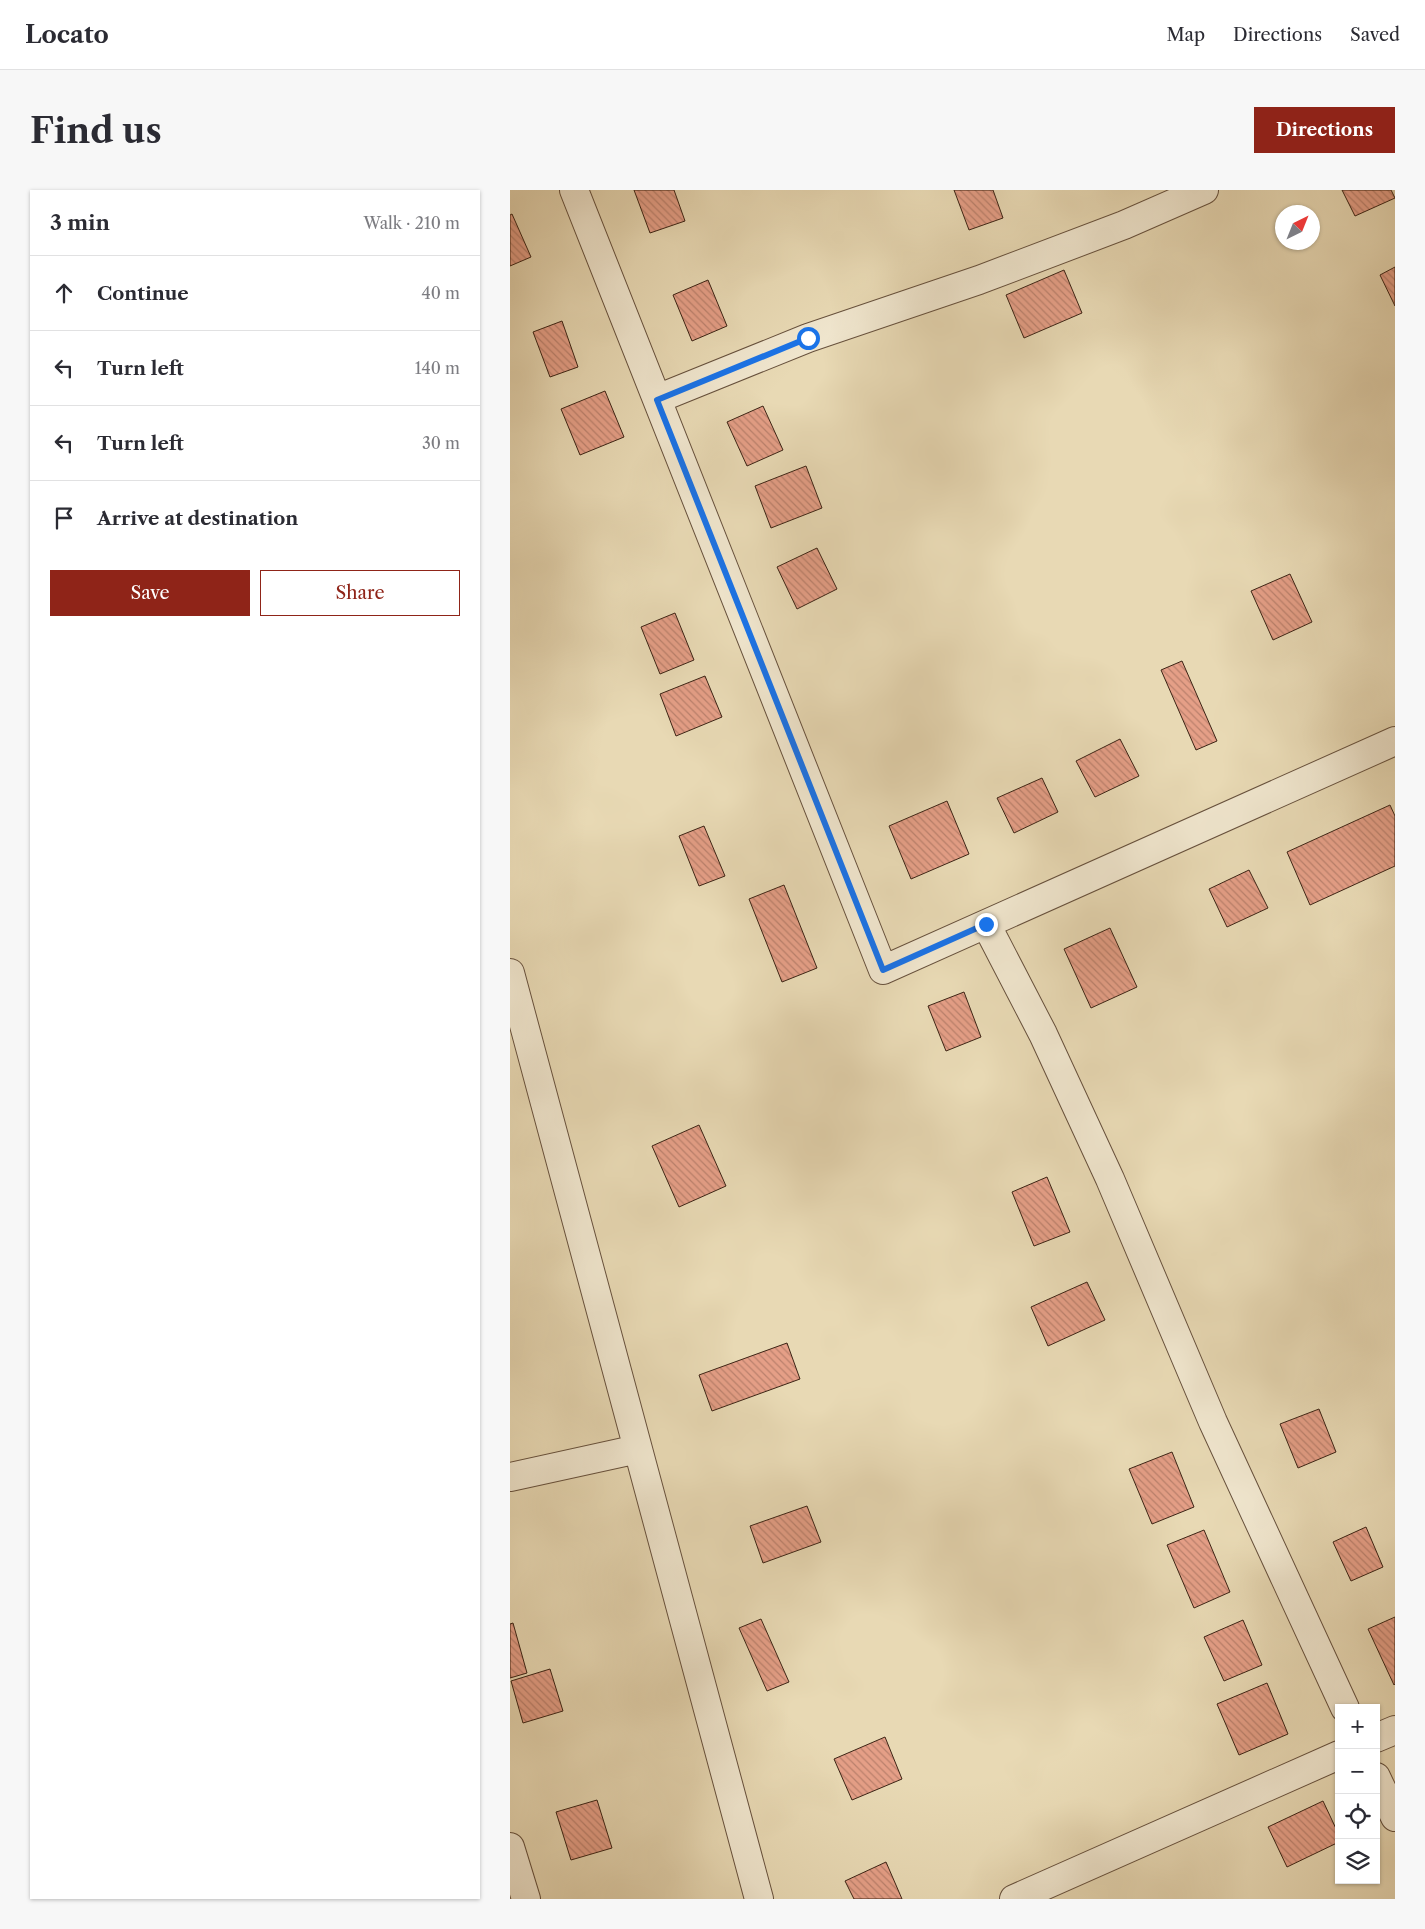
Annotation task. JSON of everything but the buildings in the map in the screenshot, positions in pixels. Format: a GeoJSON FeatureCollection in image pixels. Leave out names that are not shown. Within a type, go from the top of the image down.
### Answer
{"type":"FeatureCollection","features":[{"type":"Feature","properties":{"kind":"street"},"geometry":{"type":"LineString","coordinates":[[574,190],[883,970],[1395,741]]}},
{"type":"Feature","properties":{"kind":"street"},"geometry":{"type":"LineString","coordinates":[[657,400],[808,338],[979,280],[1106,232],[1204,190]]}},
{"type":"Feature","properties":{"kind":"street"},"geometry":{"type":"LineString","coordinates":[[986,924],[1043,1034],[1110,1179],[1213,1422],[1343,1704]]}},
{"type":"Feature","properties":{"kind":"street"},"geometry":{"type":"LineString","coordinates":[[510,973],[759,1899]]}},
{"type":"Feature","properties":{"kind":"street"},"geometry":{"type":"LineString","coordinates":[[510,1477],[638,1450]]}},
{"type":"Feature","properties":{"kind":"street"},"geometry":{"type":"LineString","coordinates":[[1380,1736],[1395,1730]]}},
{"type":"Feature","properties":{"kind":"street"},"geometry":{"type":"LineString","coordinates":[[1014,1899],[1335,1757]]}},
{"type":"Feature","properties":{"kind":"street"},"geometry":{"type":"LineString","coordinates":[[1380,1785],[1395,1817]]}},
{"type":"Feature","properties":{"kind":"street"},"geometry":{"type":"LineString","coordinates":[[510,1847],[526,1899]]}},
{"type":"Feature","properties":{"kind":"route"},"geometry":{"type":"LineString","coordinates":[[808,338],[657,400],[883,970],[986,924]]}}]}
